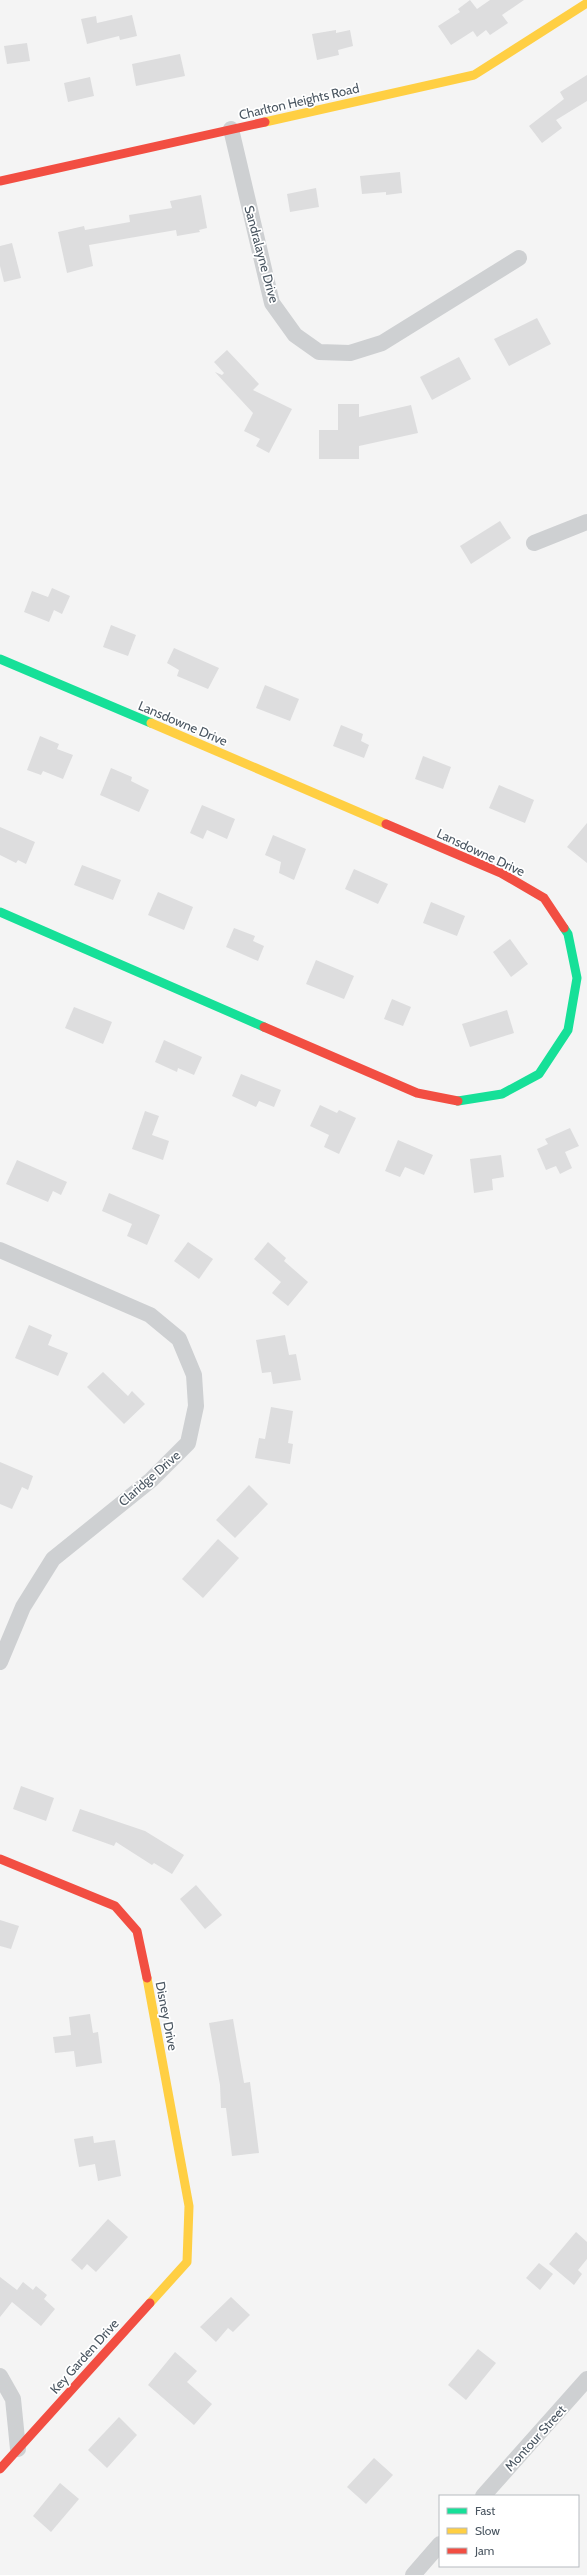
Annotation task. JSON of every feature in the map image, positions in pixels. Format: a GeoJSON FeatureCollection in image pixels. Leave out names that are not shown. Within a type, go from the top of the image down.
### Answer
{"type":"FeatureCollection","features":[{"type":"Feature","properties":{"kind":"street","name":"Charlton Heights Road"},"geometry":{"type":"LineString","coordinates":[[0,180],[474,75],[587,3]]}},
{"type":"Feature","properties":{"kind":"street","name":"Sandralayne Drive"},"geometry":{"type":"LineString","coordinates":[[231,129],[272,303],[295,335],[319,352],[350,354],[382,343],[519,258]]}},
{"type":"Feature","properties":{"kind":"street"},"geometry":{"type":"LineString","coordinates":[[534,543],[587,522]]}},
{"type":"Feature","properties":{"kind":"street","name":"Lansdowne Drive"},"geometry":{"type":"LineString","coordinates":[[0,659],[500,873],[544,898],[568,934],[577,978],[568,1030],[539,1074],[502,1094],[460,1101],[417,1093],[0,912]]}},
{"type":"Feature","properties":{"kind":"street","name":"Claridge Drive"},"geometry":{"type":"LineString","coordinates":[[0,1250],[150,1315],[178,1339],[194,1375],[196,1406],[188,1443],[151,1480],[53,1559],[23,1607],[0,1662]]}},
{"type":"Feature","properties":{"kind":"street","name":"Disney Drive"},"geometry":{"type":"LineString","coordinates":[[0,1859],[116,1906],[136,1931],[153,2007],[189,2206],[187,2262]]}},
{"type":"Feature","properties":{"kind":"street","name":"Key Garden Drive"},"geometry":{"type":"LineString","coordinates":[[0,2469],[187,2262]]}},
{"type":"Feature","properties":{"kind":"street"},"geometry":{"type":"LineString","coordinates":[[0,2376],[13,2399],[18,2449]]}},
{"type":"Feature","properties":{"kind":"street","name":"Montour Street"},"geometry":{"type":"LineString","coordinates":[[484,2495],[587,2379]]}},
{"type":"Feature","properties":{"kind":"street"},"geometry":{"type":"LineString","coordinates":[[413,2575],[439,2545]]}},
{"type":"Feature","properties":{"kind":"building"},"geometry":{"type":"Polygon","coordinates":[[[470,0],[477,9],[490,0],[524,0],[502,15],[508,23],[490,35],[486,30],[477,37],[473,31],[451,45],[438,26],[460,12],[458,9],[470,0]]]}},
{"type":"Feature","properties":{"kind":"building"},"geometry":{"type":"Polygon","coordinates":[[[132,15],[137,36],[120,40],[119,36],[87,44],[81,19],[96,16],[97,23],[132,15]]]}},
{"type":"Feature","properties":{"kind":"building"},"geometry":{"type":"Polygon","coordinates":[[[336,30],[336,33],[350,30],[353,46],[338,50],[339,55],[317,60],[312,34],[336,30]]]}},
{"type":"Feature","properties":{"kind":"building"},"geometry":{"type":"Polygon","coordinates":[[[27,43],[30,61],[7,64],[4,46],[27,43]]]}},
{"type":"Feature","properties":{"kind":"building"},"geometry":{"type":"Polygon","coordinates":[[[180,54],[185,76],[136,86],[132,64],[180,54]]]}},
{"type":"Feature","properties":{"kind":"building"},"geometry":{"type":"Polygon","coordinates":[[[587,75],[587,101],[556,120],[562,128],[542,143],[529,126],[564,99],[560,92],[587,75]]]}},
{"type":"Feature","properties":{"kind":"building"},"geometry":{"type":"Polygon","coordinates":[[[90,77],[94,96],[68,102],[64,83],[90,77]]]}},
{"type":"Feature","properties":{"kind":"building"},"geometry":{"type":"Polygon","coordinates":[[[400,172],[402,193],[386,195],[386,192],[362,194],[360,176],[400,172]]]}},
{"type":"Feature","properties":{"kind":"building"},"geometry":{"type":"Polygon","coordinates":[[[316,188],[319,207],[290,212],[287,194],[316,188]]]}},
{"type":"Feature","properties":{"kind":"building"},"geometry":{"type":"Polygon","coordinates":[[[201,195],[207,228],[199,230],[200,232],[177,236],[176,230],[89,245],[93,266],[67,273],[58,232],[84,226],[85,230],[130,222],[129,215],[172,208],[170,201],[201,195]]]}},
{"type":"Feature","properties":{"kind":"building"},"geometry":{"type":"Polygon","coordinates":[[[12,243],[21,278],[4,282],[0,266],[0,246],[12,243]]]}},
{"type":"Feature","properties":{"kind":"building"},"geometry":{"type":"Polygon","coordinates":[[[537,318],[551,344],[509,366],[494,339],[537,318]]]}},
{"type":"Feature","properties":{"kind":"building"},"geometry":{"type":"Polygon","coordinates":[[[227,350],[259,384],[253,390],[292,409],[269,453],[256,446],[260,439],[244,431],[253,413],[215,372],[222,375],[224,373],[214,362],[227,350]]]}},
{"type":"Feature","properties":{"kind":"building"},"geometry":{"type":"Polygon","coordinates":[[[459,357],[471,379],[432,400],[420,377],[459,357]]]}},
{"type":"Feature","properties":{"kind":"building"},"geometry":{"type":"Polygon","coordinates":[[[338,404],[359,404],[359,417],[411,405],[418,433],[359,446],[359,459],[319,459],[319,430],[338,430],[338,404]]]}},
{"type":"Feature","properties":{"kind":"building"},"geometry":{"type":"Polygon","coordinates":[[[500,521],[511,538],[471,564],[460,546],[500,521]]]}},
{"type":"Feature","properties":{"kind":"building"},"geometry":{"type":"Polygon","coordinates":[[[52,588],[70,596],[62,614],[54,610],[49,622],[24,612],[32,591],[48,597],[52,588]]]}},
{"type":"Feature","properties":{"kind":"building"},"geometry":{"type":"Polygon","coordinates":[[[111,625],[136,635],[128,656],[103,647],[111,625]]]}},
{"type":"Feature","properties":{"kind":"building"},"geometry":{"type":"Polygon","coordinates":[[[174,648],[219,668],[208,689],[177,676],[179,670],[167,663],[174,648]]]}},
{"type":"Feature","properties":{"kind":"building"},"geometry":{"type":"Polygon","coordinates":[[[265,685],[299,699],[290,721],[256,708],[265,685]]]}},
{"type":"Feature","properties":{"kind":"building"},"geometry":{"type":"Polygon","coordinates":[[[341,725],[363,734],[361,741],[369,745],[364,758],[333,746],[341,725]]]}},
{"type":"Feature","properties":{"kind":"building"},"geometry":{"type":"Polygon","coordinates":[[[40,736],[59,744],[57,749],[73,755],[63,779],[43,771],[41,775],[27,770],[40,736]]]}},
{"type":"Feature","properties":{"kind":"building"},"geometry":{"type":"Polygon","coordinates":[[[423,756],[451,767],[443,789],[415,779],[423,756]]]}},
{"type":"Feature","properties":{"kind":"building"},"geometry":{"type":"Polygon","coordinates":[[[111,768],[132,777],[131,781],[149,790],[139,812],[100,795],[111,768]]]}},
{"type":"Feature","properties":{"kind":"building"},"geometry":{"type":"Polygon","coordinates":[[[499,785],[534,800],[525,823],[489,808],[499,785]]]}},
{"type":"Feature","properties":{"kind":"building"},"geometry":{"type":"Polygon","coordinates":[[[202,805],[235,819],[227,839],[207,830],[203,839],[190,833],[202,805]]]}},
{"type":"Feature","properties":{"kind":"building"},"geometry":{"type":"Polygon","coordinates":[[[587,823],[587,863],[567,847],[587,823]]]}},
{"type":"Feature","properties":{"kind":"building"},"geometry":{"type":"Polygon","coordinates":[[[0,827],[35,842],[26,864],[18,860],[16,863],[0,855],[0,827]]]}},
{"type":"Feature","properties":{"kind":"building"},"geometry":{"type":"Polygon","coordinates":[[[273,835],[306,849],[294,880],[279,873],[281,862],[265,855],[273,835]]]}},
{"type":"Feature","properties":{"kind":"building"},"geometry":{"type":"Polygon","coordinates":[[[82,865],[121,880],[113,900],[74,885],[82,865]]]}},
{"type":"Feature","properties":{"kind":"building"},"geometry":{"type":"Polygon","coordinates":[[[354,869],[388,884],[378,904],[345,889],[354,869]]]}},
{"type":"Feature","properties":{"kind":"building"},"geometry":{"type":"Polygon","coordinates":[[[158,892],[193,907],[184,930],[148,915],[158,892]]]}},
{"type":"Feature","properties":{"kind":"building"},"geometry":{"type":"Polygon","coordinates":[[[431,902],[465,916],[457,936],[423,923],[431,902]]]}},
{"type":"Feature","properties":{"kind":"building"},"geometry":{"type":"Polygon","coordinates":[[[234,928],[255,936],[253,941],[264,946],[258,961],[226,947],[234,928]]]}},
{"type":"Feature","properties":{"kind":"building"},"geometry":{"type":"Polygon","coordinates":[[[510,939],[528,964],[511,977],[493,952],[510,939]]]}},
{"type":"Feature","properties":{"kind":"building"},"geometry":{"type":"Polygon","coordinates":[[[316,960],[354,976],[344,999],[306,984],[316,960]]]}},
{"type":"Feature","properties":{"kind":"building"},"geometry":{"type":"Polygon","coordinates":[[[392,999],[411,1007],[403,1026],[384,1019],[392,999]]]}},
{"type":"Feature","properties":{"kind":"building"},"geometry":{"type":"Polygon","coordinates":[[[74,1007],[112,1022],[103,1044],[65,1028],[74,1007]]]}},
{"type":"Feature","properties":{"kind":"building"},"geometry":{"type":"Polygon","coordinates":[[[507,1010],[514,1033],[470,1047],[462,1024],[507,1010]]]}},
{"type":"Feature","properties":{"kind":"building"},"geometry":{"type":"Polygon","coordinates":[[[164,1040],[202,1057],[194,1075],[178,1068],[177,1072],[155,1062],[164,1040]]]}},
{"type":"Feature","properties":{"kind":"building"},"geometry":{"type":"Polygon","coordinates":[[[241,1074],[281,1090],[274,1107],[259,1101],[256,1107],[232,1096],[241,1074]]]}},
{"type":"Feature","properties":{"kind":"building"},"geometry":{"type":"Polygon","coordinates":[[[320,1105],[337,1113],[339,1110],[356,1118],[339,1154],[324,1147],[329,1135],[310,1126],[320,1105]]]}},
{"type":"Feature","properties":{"kind":"building"},"geometry":{"type":"Polygon","coordinates":[[[145,1111],[159,1116],[152,1135],[169,1141],[163,1160],[132,1149],[145,1111]]]}},
{"type":"Feature","properties":{"kind":"building"},"geometry":{"type":"Polygon","coordinates":[[[570,1128],[579,1146],[565,1152],[572,1168],[560,1174],[556,1166],[546,1170],[537,1149],[548,1144],[545,1139],[570,1128]]]}},
{"type":"Feature","properties":{"kind":"building"},"geometry":{"type":"Polygon","coordinates":[[[398,1140],[433,1155],[424,1175],[405,1167],[400,1177],[385,1171],[398,1140]]]}},
{"type":"Feature","properties":{"kind":"building"},"geometry":{"type":"Polygon","coordinates":[[[501,1155],[504,1177],[492,1179],[493,1190],[474,1193],[470,1159],[501,1155]]]}},
{"type":"Feature","properties":{"kind":"building"},"geometry":{"type":"Polygon","coordinates":[[[17,1160],[67,1182],[61,1195],[53,1191],[48,1202],[6,1184],[17,1160]]]}},
{"type":"Feature","properties":{"kind":"building"},"geometry":{"type":"Polygon","coordinates":[[[109,1193],[160,1215],[147,1245],[127,1236],[132,1224],[102,1211],[109,1193]]]}},
{"type":"Feature","properties":{"kind":"building"},"geometry":{"type":"Polygon","coordinates":[[[188,1242],[213,1259],[199,1279],[174,1261],[188,1242]]]}},
{"type":"Feature","properties":{"kind":"building"},"geometry":{"type":"Polygon","coordinates":[[[268,1242],[286,1258],[284,1261],[308,1282],[288,1306],[272,1293],[281,1282],[254,1259],[268,1242]]]}},
{"type":"Feature","properties":{"kind":"building"},"geometry":{"type":"Polygon","coordinates":[[[29,1325],[52,1335],[48,1345],[68,1353],[58,1376],[15,1358],[29,1325]]]}},
{"type":"Feature","properties":{"kind":"building"},"geometry":{"type":"Polygon","coordinates":[[[285,1335],[289,1355],[296,1354],[301,1380],[273,1384],[271,1372],[262,1373],[256,1340],[285,1335]]]}},
{"type":"Feature","properties":{"kind":"building"},"geometry":{"type":"Polygon","coordinates":[[[103,1372],[128,1396],[132,1391],[145,1404],[124,1424],[87,1387],[103,1372]]]}},
{"type":"Feature","properties":{"kind":"building"},"geometry":{"type":"Polygon","coordinates":[[[271,1407],[293,1411],[288,1443],[293,1444],[290,1464],[255,1458],[259,1438],[265,1439],[271,1407]]]}},
{"type":"Feature","properties":{"kind":"building"},"geometry":{"type":"Polygon","coordinates":[[[0,1462],[33,1476],[28,1490],[22,1487],[12,1509],[0,1504],[0,1462]]]}},
{"type":"Feature","properties":{"kind":"building"},"geometry":{"type":"Polygon","coordinates":[[[249,1485],[268,1504],[235,1538],[216,1520],[249,1485]]]}},
{"type":"Feature","properties":{"kind":"building"},"geometry":{"type":"Polygon","coordinates":[[[218,1539],[239,1558],[203,1598],[182,1579],[218,1539]]]}},
{"type":"Feature","properties":{"kind":"building"},"geometry":{"type":"Polygon","coordinates":[[[21,1786],[54,1798],[46,1821],[13,1809],[21,1786]]]}},
{"type":"Feature","properties":{"kind":"building"},"geometry":{"type":"Polygon","coordinates":[[[80,1809],[145,1831],[184,1855],[172,1874],[154,1863],[152,1865],[116,1842],[114,1846],[72,1831],[80,1809]]]}},
{"type":"Feature","properties":{"kind":"building"},"geometry":{"type":"Polygon","coordinates":[[[196,1885],[222,1915],[205,1929],[180,1899],[196,1885]]]}},
{"type":"Feature","properties":{"kind":"building"},"geometry":{"type":"Polygon","coordinates":[[[0,1920],[19,1926],[11,1949],[0,1946],[0,1920]]]}},
{"type":"Feature","properties":{"kind":"building"},"geometry":{"type":"Polygon","coordinates":[[[90,2014],[93,2033],[98,2032],[102,2063],[76,2067],[74,2051],[55,2053],[53,2037],[71,2035],[69,2017],[90,2014]]]}},
{"type":"Feature","properties":{"kind":"building"},"geometry":{"type":"Polygon","coordinates":[[[233,2019],[244,2083],[250,2082],[259,2153],[232,2156],[226,2108],[221,2108],[220,2085],[209,2023],[233,2019]]]}},
{"type":"Feature","properties":{"kind":"building"},"geometry":{"type":"Polygon","coordinates":[[[93,2136],[94,2143],[115,2140],[121,2176],[98,2181],[95,2164],[79,2167],[74,2139],[93,2136]]]}},
{"type":"Feature","properties":{"kind":"building"},"geometry":{"type":"Polygon","coordinates":[[[108,2219],[128,2237],[96,2272],[87,2264],[82,2270],[71,2260],[108,2219]]]}},
{"type":"Feature","properties":{"kind":"building"},"geometry":{"type":"Polygon","coordinates":[[[576,2232],[587,2242],[587,2259],[578,2270],[582,2274],[574,2285],[549,2264],[576,2232]]]}},
{"type":"Feature","properties":{"kind":"building"},"geometry":{"type":"Polygon","coordinates":[[[539,2263],[553,2274],[540,2290],[526,2278],[539,2263]]]}},
{"type":"Feature","properties":{"kind":"building"},"geometry":{"type":"Polygon","coordinates":[[[0,2277],[17,2290],[23,2282],[33,2290],[36,2286],[47,2295],[44,2299],[55,2309],[41,2326],[12,2302],[0,2317],[0,2277]]]}},
{"type":"Feature","properties":{"kind":"building"},"geometry":{"type":"Polygon","coordinates":[[[231,2297],[250,2315],[233,2332],[228,2328],[216,2342],[200,2327],[231,2297]]]}},
{"type":"Feature","properties":{"kind":"building"},"geometry":{"type":"Polygon","coordinates":[[[478,2349],[496,2363],[466,2400],[448,2385],[478,2349]]]}},
{"type":"Feature","properties":{"kind":"building"},"geometry":{"type":"Polygon","coordinates":[[[175,2352],[197,2371],[187,2382],[212,2404],[194,2425],[148,2385],[175,2352]]]}},
{"type":"Feature","properties":{"kind":"building"},"geometry":{"type":"Polygon","coordinates":[[[119,2417],[137,2435],[107,2468],[88,2450],[119,2417]]]}},
{"type":"Feature","properties":{"kind":"building"},"geometry":{"type":"Polygon","coordinates":[[[374,2458],[393,2475],[366,2504],[347,2487],[374,2458]]]}},
{"type":"Feature","properties":{"kind":"building"},"geometry":{"type":"Polygon","coordinates":[[[60,2483],[79,2499],[51,2532],[33,2516],[60,2483]]]}},
{"type":"Feature","properties":{"kind":"traffic: fast"},"geometry":{"type":"LineString","coordinates":[[0,659],[151,723]]}},
{"type":"Feature","properties":{"kind":"traffic: fast"},"geometry":{"type":"LineString","coordinates":[[0,912],[264,1027]]}},
{"type":"Feature","properties":{"kind":"traffic: fast"},"geometry":{"type":"LineString","coordinates":[[458,1101],[502,1094],[539,1074],[568,1030],[577,978],[568,934],[564,928]]}},
{"type":"Feature","properties":{"kind":"traffic: slow"},"geometry":{"type":"LineString","coordinates":[[265,122],[474,75],[587,3]]}},
{"type":"Feature","properties":{"kind":"traffic: slow"},"geometry":{"type":"LineString","coordinates":[[151,723],[386,824]]}},
{"type":"Feature","properties":{"kind":"traffic: slow"},"geometry":{"type":"LineString","coordinates":[[147,1978],[189,2206],[187,2262],[150,2303]]}},
{"type":"Feature","properties":{"kind":"traffic: jam"},"geometry":{"type":"LineString","coordinates":[[0,181],[265,122]]}},
{"type":"Feature","properties":{"kind":"traffic: jam"},"geometry":{"type":"LineString","coordinates":[[386,824],[501,873],[544,898],[564,928]]}},
{"type":"Feature","properties":{"kind":"traffic: jam"},"geometry":{"type":"LineString","coordinates":[[264,1027],[417,1093],[458,1101]]}},
{"type":"Feature","properties":{"kind":"traffic: jam"},"geometry":{"type":"LineString","coordinates":[[0,1859],[115,1906],[137,1931],[147,1978]]}},
{"type":"Feature","properties":{"kind":"traffic: jam"},"geometry":{"type":"LineString","coordinates":[[0,2469],[150,2303]]}}]}
